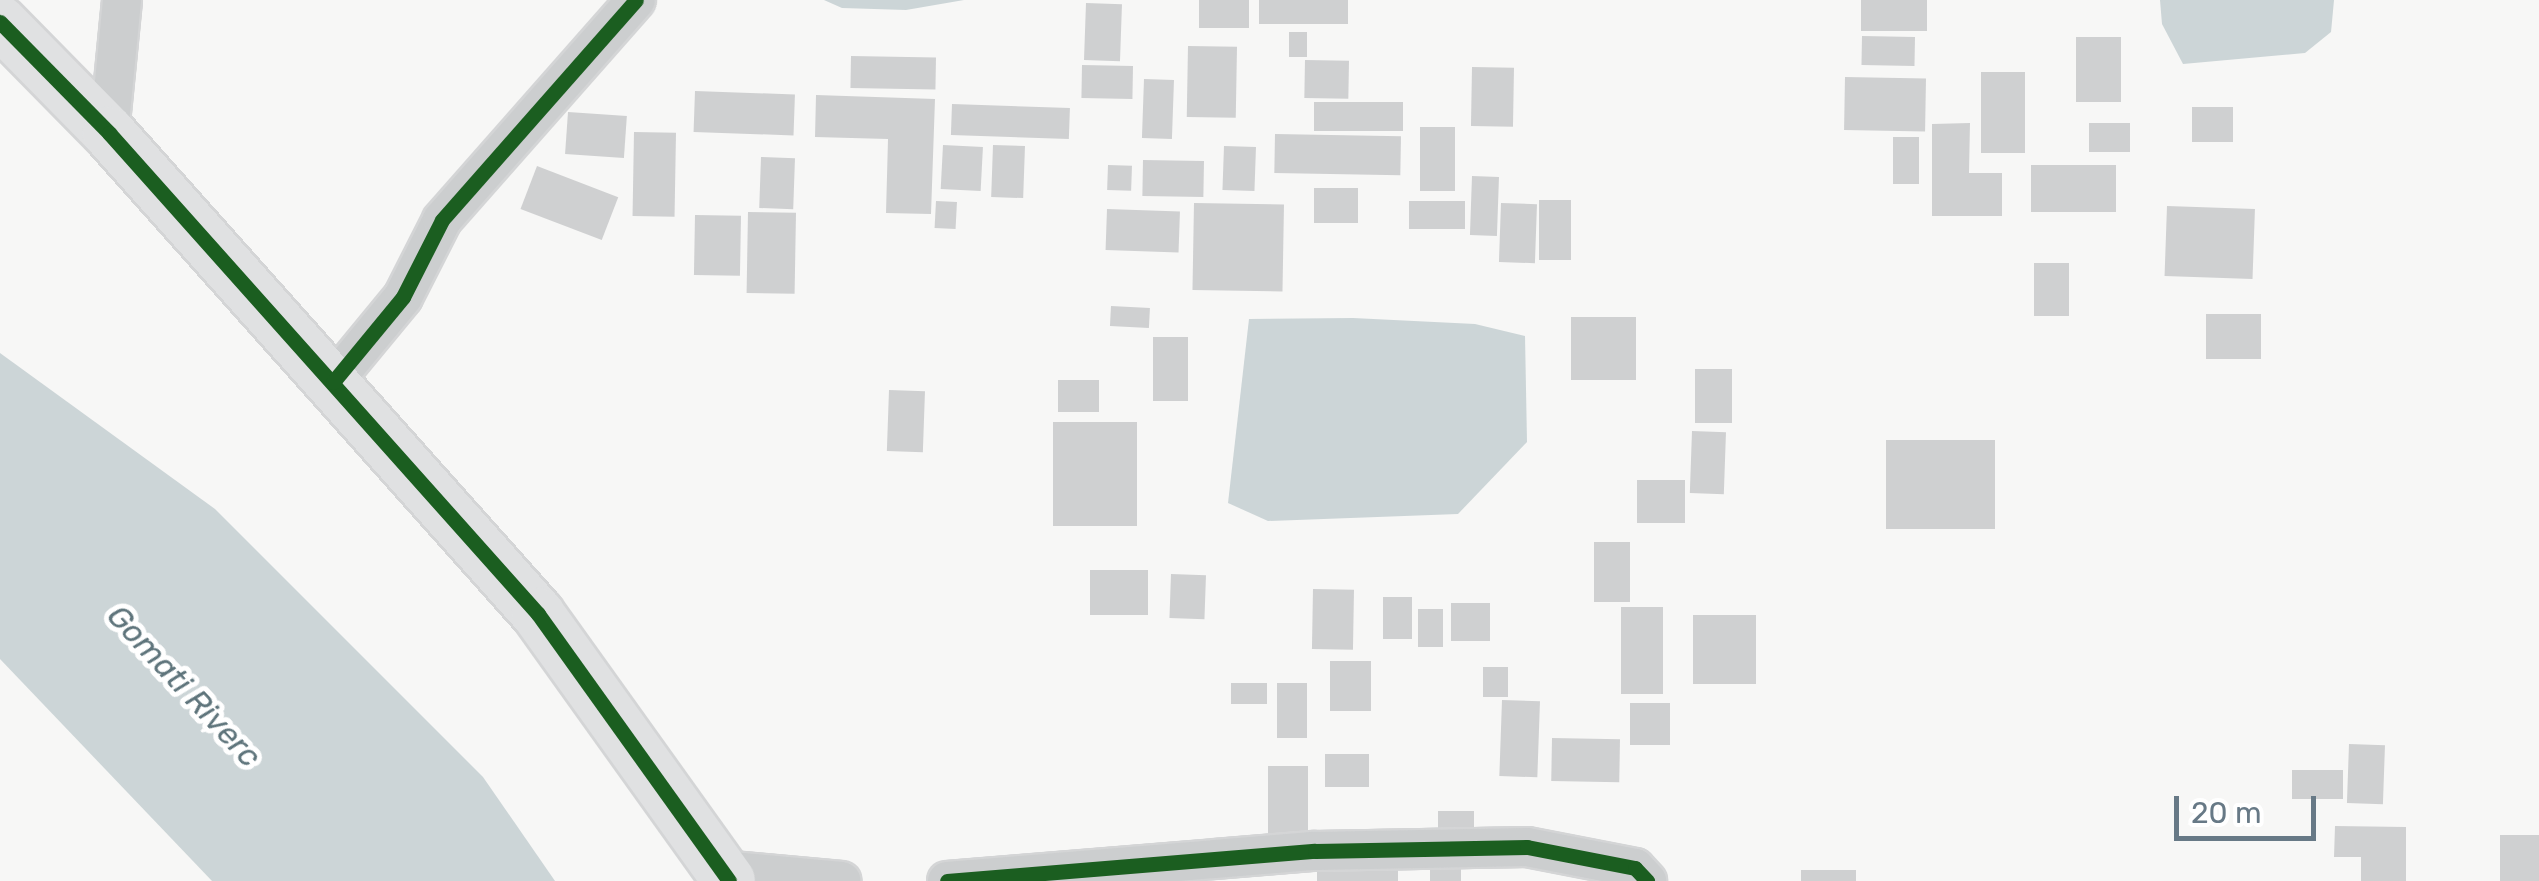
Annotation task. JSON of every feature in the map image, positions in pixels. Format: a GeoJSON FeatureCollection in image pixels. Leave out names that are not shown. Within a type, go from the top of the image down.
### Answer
{"type":"FeatureCollection","features":[{"type":"Feature","properties":{"kind":"street"},"geometry":{"type":"LineString","coordinates":[[108,133],[122,0]]}},
{"type":"Feature","properties":{"kind":"street"},"geometry":{"type":"LineString","coordinates":[[333,382],[402,297],[442,220],[636,0]]}},
{"type":"Feature","properties":{"kind":"street"},"geometry":{"type":"LineString","coordinates":[[0,22],[108,133],[538,614],[725,876],[842,881]]}},
{"type":"Feature","properties":{"kind":"street"},"geometry":{"type":"LineString","coordinates":[[947,881],[1315,851],[1527,848],[1636,868],[1647,881]]}},
{"type":"Feature","properties":{"kind":"water"},"geometry":{"type":"Polygon","coordinates":[[[824,0],[964,0],[906,10],[842,8],[824,0]]]}},
{"type":"Feature","properties":{"kind":"water"},"geometry":{"type":"Polygon","coordinates":[[[2160,0],[2334,0],[2331,32],[2305,53],[2183,64],[2162,24],[2160,0]]]}},
{"type":"Feature","properties":{"kind":"water"},"geometry":{"type":"Polygon","coordinates":[[[1353,318],[1475,324],[1525,336],[1527,442],[1458,514],[1268,521],[1228,503],[1249,319],[1353,318]]]}},
{"type":"Feature","properties":{"kind":"water","name":"Gomati Riverc"},"geometry":{"type":"Polygon","coordinates":[[[0,353],[215,509],[483,777],[555,881],[212,881],[0,659],[0,353]]]}},
{"type":"Feature","properties":{"kind":"building"},"geometry":{"type":"Polygon","coordinates":[[[1199,0],[1249,0],[1249,28],[1199,28],[1199,0]]]}},
{"type":"Feature","properties":{"kind":"building"},"geometry":{"type":"Polygon","coordinates":[[[1259,0],[1348,0],[1348,24],[1259,24],[1259,0]]]}},
{"type":"Feature","properties":{"kind":"building"},"geometry":{"type":"Polygon","coordinates":[[[1861,0],[1927,0],[1927,31],[1861,31],[1861,0]]]}},
{"type":"Feature","properties":{"kind":"building"},"geometry":{"type":"Polygon","coordinates":[[[1086,3],[1122,4],[1120,61],[1084,60],[1086,3]]]}},
{"type":"Feature","properties":{"kind":"building"},"geometry":{"type":"Polygon","coordinates":[[[1289,32],[1307,32],[1307,57],[1289,57],[1289,32]]]}},
{"type":"Feature","properties":{"kind":"building"},"geometry":{"type":"Polygon","coordinates":[[[1862,36],[1915,37],[1914,66],[1861,65],[1862,36]]]}},
{"type":"Feature","properties":{"kind":"building"},"geometry":{"type":"Polygon","coordinates":[[[2076,37],[2121,37],[2121,102],[2076,102],[2076,37]]]}},
{"type":"Feature","properties":{"kind":"building"},"geometry":{"type":"Polygon","coordinates":[[[1188,46],[1237,47],[1236,118],[1187,117],[1188,46]]]}},
{"type":"Feature","properties":{"kind":"building"},"geometry":{"type":"Polygon","coordinates":[[[851,56],[936,57],[935,89],[850,88],[851,56]]]}},
{"type":"Feature","properties":{"kind":"building"},"geometry":{"type":"Polygon","coordinates":[[[1305,60],[1349,61],[1348,99],[1304,98],[1305,60]]]}},
{"type":"Feature","properties":{"kind":"building"},"geometry":{"type":"Polygon","coordinates":[[[1082,65],[1133,66],[1132,99],[1081,98],[1082,65]]]}},
{"type":"Feature","properties":{"kind":"building"},"geometry":{"type":"Polygon","coordinates":[[[1472,67],[1514,68],[1513,127],[1471,126],[1472,67]]]}},
{"type":"Feature","properties":{"kind":"building"},"geometry":{"type":"Polygon","coordinates":[[[1981,72],[2025,72],[2025,153],[1981,153],[1981,72]]]}},
{"type":"Feature","properties":{"kind":"building"},"geometry":{"type":"Polygon","coordinates":[[[1845,77],[1926,78],[1925,131],[1844,130],[1845,77]]]}},
{"type":"Feature","properties":{"kind":"building"},"geometry":{"type":"Polygon","coordinates":[[[1144,79],[1174,80],[1172,139],[1142,138],[1144,79]]]}},
{"type":"Feature","properties":{"kind":"building"},"geometry":{"type":"Polygon","coordinates":[[[695,91],[795,94],[794,135],[694,132],[695,91]]]}},
{"type":"Feature","properties":{"kind":"building"},"geometry":{"type":"Polygon","coordinates":[[[816,95],[935,99],[931,214],[886,213],[888,139],[815,137],[816,95]]]}},
{"type":"Feature","properties":{"kind":"building"},"geometry":{"type":"Polygon","coordinates":[[[1314,102],[1403,102],[1403,131],[1314,131],[1314,102]]]}},
{"type":"Feature","properties":{"kind":"building"},"geometry":{"type":"Polygon","coordinates":[[[952,104],[1070,108],[1069,139],[951,135],[952,104]]]}},
{"type":"Feature","properties":{"kind":"building"},"geometry":{"type":"Polygon","coordinates":[[[2192,107],[2233,107],[2233,142],[2192,142],[2192,107]]]}},
{"type":"Feature","properties":{"kind":"building"},"geometry":{"type":"Polygon","coordinates":[[[568,112],[627,116],[624,158],[565,154],[568,112]]]}},
{"type":"Feature","properties":{"kind":"building"},"geometry":{"type":"Polygon","coordinates":[[[1970,123],[1969,173],[2002,173],[2002,216],[1932,216],[1932,124],[1970,123]]]}},
{"type":"Feature","properties":{"kind":"building"},"geometry":{"type":"Polygon","coordinates":[[[2089,123],[2130,123],[2130,152],[2089,152],[2089,123]]]}},
{"type":"Feature","properties":{"kind":"building"},"geometry":{"type":"Polygon","coordinates":[[[1420,127],[1455,127],[1455,191],[1420,191],[1420,127]]]}},
{"type":"Feature","properties":{"kind":"building"},"geometry":{"type":"Polygon","coordinates":[[[634,132],[676,133],[675,217],[633,216],[634,132]]]}},
{"type":"Feature","properties":{"kind":"building"},"geometry":{"type":"Polygon","coordinates":[[[1275,134],[1401,136],[1400,175],[1274,173],[1275,134]]]}},
{"type":"Feature","properties":{"kind":"building"},"geometry":{"type":"Polygon","coordinates":[[[1893,137],[1919,137],[1919,184],[1893,184],[1893,137]]]}},
{"type":"Feature","properties":{"kind":"building"},"geometry":{"type":"Polygon","coordinates":[[[943,145],[983,147],[981,191],[941,189],[943,145]]]}},
{"type":"Feature","properties":{"kind":"building"},"geometry":{"type":"Polygon","coordinates":[[[993,145],[1025,146],[1023,198],[991,197],[993,145]]]}},
{"type":"Feature","properties":{"kind":"building"},"geometry":{"type":"Polygon","coordinates":[[[1224,146],[1256,147],[1254,191],[1222,190],[1224,146]]]}},
{"type":"Feature","properties":{"kind":"building"},"geometry":{"type":"Polygon","coordinates":[[[761,157],[795,158],[793,209],[759,208],[761,157]]]}},
{"type":"Feature","properties":{"kind":"building"},"geometry":{"type":"Polygon","coordinates":[[[1143,160],[1204,161],[1203,197],[1142,196],[1143,160]]]}},
{"type":"Feature","properties":{"kind":"building"},"geometry":{"type":"Polygon","coordinates":[[[1108,165],[1132,166],[1131,191],[1107,190],[1108,165]]]}},
{"type":"Feature","properties":{"kind":"building"},"geometry":{"type":"Polygon","coordinates":[[[2031,165],[2116,165],[2116,212],[2031,212],[2031,165]]]}},
{"type":"Feature","properties":{"kind":"building"},"geometry":{"type":"Polygon","coordinates":[[[537,166],[618,197],[602,240],[521,209],[537,166]]]}},
{"type":"Feature","properties":{"kind":"building"},"geometry":{"type":"Polygon","coordinates":[[[1472,176],[1499,177],[1497,236],[1470,235],[1472,176]]]}},
{"type":"Feature","properties":{"kind":"building"},"geometry":{"type":"Polygon","coordinates":[[[1314,188],[1358,188],[1358,223],[1314,223],[1314,188]]]}},
{"type":"Feature","properties":{"kind":"building"},"geometry":{"type":"Polygon","coordinates":[[[1539,200],[1571,200],[1571,260],[1539,260],[1539,200]]]}},
{"type":"Feature","properties":{"kind":"building"},"geometry":{"type":"Polygon","coordinates":[[[936,201],[957,202],[956,229],[935,228],[936,201]]]}},
{"type":"Feature","properties":{"kind":"building"},"geometry":{"type":"Polygon","coordinates":[[[1409,201],[1465,201],[1465,229],[1409,229],[1409,201]]]}},
{"type":"Feature","properties":{"kind":"building"},"geometry":{"type":"Polygon","coordinates":[[[1194,203],[1284,205],[1282,292],[1192,290],[1194,203]]]}},
{"type":"Feature","properties":{"kind":"building"},"geometry":{"type":"Polygon","coordinates":[[[1501,203],[1537,204],[1535,263],[1499,262],[1501,203]]]}},
{"type":"Feature","properties":{"kind":"building"},"geometry":{"type":"Polygon","coordinates":[[[2167,206],[2255,209],[2253,279],[2165,276],[2167,206]]]}},
{"type":"Feature","properties":{"kind":"building"},"geometry":{"type":"Polygon","coordinates":[[[1107,209],[1180,212],[1179,253],[1106,250],[1107,209]]]}},
{"type":"Feature","properties":{"kind":"building"},"geometry":{"type":"Polygon","coordinates":[[[748,212],[796,213],[795,294],[747,293],[748,212]]]}},
{"type":"Feature","properties":{"kind":"building"},"geometry":{"type":"Polygon","coordinates":[[[695,215],[741,216],[740,276],[694,275],[695,215]]]}},
{"type":"Feature","properties":{"kind":"building"},"geometry":{"type":"Polygon","coordinates":[[[2034,263],[2069,263],[2069,316],[2034,316],[2034,263]]]}},
{"type":"Feature","properties":{"kind":"building"},"geometry":{"type":"Polygon","coordinates":[[[1111,306],[1150,308],[1149,328],[1110,326],[1111,306]]]}},
{"type":"Feature","properties":{"kind":"building"},"geometry":{"type":"Polygon","coordinates":[[[2206,314],[2261,314],[2261,359],[2206,359],[2206,314]]]}},
{"type":"Feature","properties":{"kind":"building"},"geometry":{"type":"Polygon","coordinates":[[[1571,317],[1636,317],[1636,380],[1571,380],[1571,317]]]}},
{"type":"Feature","properties":{"kind":"building"},"geometry":{"type":"Polygon","coordinates":[[[1153,337],[1188,337],[1188,401],[1153,401],[1153,337]]]}},
{"type":"Feature","properties":{"kind":"building"},"geometry":{"type":"Polygon","coordinates":[[[1695,369],[1732,369],[1732,423],[1695,423],[1695,369]]]}},
{"type":"Feature","properties":{"kind":"building"},"geometry":{"type":"Polygon","coordinates":[[[1058,380],[1099,380],[1099,412],[1058,412],[1058,380]]]}},
{"type":"Feature","properties":{"kind":"building"},"geometry":{"type":"Polygon","coordinates":[[[889,390],[925,391],[923,452],[887,451],[889,390]]]}},
{"type":"Feature","properties":{"kind":"building"},"geometry":{"type":"Polygon","coordinates":[[[1053,422],[1137,422],[1137,526],[1053,526],[1053,422]]]}},
{"type":"Feature","properties":{"kind":"building"},"geometry":{"type":"Polygon","coordinates":[[[1692,431],[1726,432],[1724,494],[1690,493],[1692,431]]]}},
{"type":"Feature","properties":{"kind":"building"},"geometry":{"type":"Polygon","coordinates":[[[1886,440],[1995,440],[1995,529],[1886,529],[1886,440]]]}},
{"type":"Feature","properties":{"kind":"building"},"geometry":{"type":"Polygon","coordinates":[[[1637,480],[1685,480],[1685,523],[1637,523],[1637,480]]]}},
{"type":"Feature","properties":{"kind":"building"},"geometry":{"type":"Polygon","coordinates":[[[1594,542],[1630,542],[1630,602],[1594,602],[1594,542]]]}},
{"type":"Feature","properties":{"kind":"building"},"geometry":{"type":"Polygon","coordinates":[[[1090,570],[1148,570],[1148,615],[1090,615],[1090,570]]]}},
{"type":"Feature","properties":{"kind":"building"},"geometry":{"type":"Polygon","coordinates":[[[1171,574],[1206,575],[1204,619],[1169,618],[1171,574]]]}},
{"type":"Feature","properties":{"kind":"building"},"geometry":{"type":"Polygon","coordinates":[[[1313,589],[1354,590],[1353,650],[1312,649],[1313,589]]]}},
{"type":"Feature","properties":{"kind":"building"},"geometry":{"type":"Polygon","coordinates":[[[1383,597],[1412,597],[1412,639],[1383,639],[1383,597]]]}},
{"type":"Feature","properties":{"kind":"building"},"geometry":{"type":"Polygon","coordinates":[[[1451,603],[1490,603],[1490,641],[1451,641],[1451,603]]]}},
{"type":"Feature","properties":{"kind":"building"},"geometry":{"type":"Polygon","coordinates":[[[1621,607],[1663,607],[1663,694],[1621,694],[1621,607]]]}},
{"type":"Feature","properties":{"kind":"building"},"geometry":{"type":"Polygon","coordinates":[[[1418,609],[1443,609],[1443,647],[1418,647],[1418,609]]]}},
{"type":"Feature","properties":{"kind":"building"},"geometry":{"type":"Polygon","coordinates":[[[1693,615],[1756,615],[1756,684],[1693,684],[1693,615]]]}},
{"type":"Feature","properties":{"kind":"building"},"geometry":{"type":"Polygon","coordinates":[[[1330,661],[1371,661],[1371,711],[1330,711],[1330,661]]]}},
{"type":"Feature","properties":{"kind":"building"},"geometry":{"type":"Polygon","coordinates":[[[1483,667],[1508,667],[1508,697],[1483,697],[1483,667]]]}},
{"type":"Feature","properties":{"kind":"building"},"geometry":{"type":"Polygon","coordinates":[[[1231,683],[1267,683],[1267,704],[1231,704],[1231,683]]]}},
{"type":"Feature","properties":{"kind":"building"},"geometry":{"type":"Polygon","coordinates":[[[1277,683],[1307,683],[1307,738],[1277,738],[1277,683]]]}},
{"type":"Feature","properties":{"kind":"building"},"geometry":{"type":"Polygon","coordinates":[[[1502,700],[1540,701],[1537,777],[1499,776],[1502,700]]]}},
{"type":"Feature","properties":{"kind":"building"},"geometry":{"type":"Polygon","coordinates":[[[1630,703],[1670,703],[1670,745],[1630,745],[1630,703]]]}},
{"type":"Feature","properties":{"kind":"building"},"geometry":{"type":"Polygon","coordinates":[[[1552,738],[1620,739],[1619,782],[1551,781],[1552,738]]]}},
{"type":"Feature","properties":{"kind":"building"},"geometry":{"type":"Polygon","coordinates":[[[2349,744],[2385,745],[2383,804],[2347,803],[2349,744]]]}},
{"type":"Feature","properties":{"kind":"building"},"geometry":{"type":"Polygon","coordinates":[[[1325,754],[1369,754],[1369,787],[1325,787],[1325,754]]]}},
{"type":"Feature","properties":{"kind":"building"},"geometry":{"type":"Polygon","coordinates":[[[1268,766],[1308,766],[1308,837],[1268,837],[1268,766]]]}},
{"type":"Feature","properties":{"kind":"building"},"geometry":{"type":"Polygon","coordinates":[[[2292,770],[2343,770],[2343,799],[2292,799],[2292,770]]]}},
{"type":"Feature","properties":{"kind":"building"},"geometry":{"type":"Polygon","coordinates":[[[1438,811],[1474,811],[1474,837],[1438,837],[1438,811]]]}},
{"type":"Feature","properties":{"kind":"building"},"geometry":{"type":"Polygon","coordinates":[[[2335,826],[2406,827],[2406,881],[2361,881],[2361,857],[2334,857],[2335,826]]]}},
{"type":"Feature","properties":{"kind":"building"},"geometry":{"type":"Polygon","coordinates":[[[2500,835],[2539,835],[2539,881],[2500,881],[2500,835]]]}},
{"type":"Feature","properties":{"kind":"building"},"geometry":{"type":"Polygon","coordinates":[[[1317,858],[1398,858],[1398,881],[1317,881],[1317,858]]]}},
{"type":"Feature","properties":{"kind":"building"},"geometry":{"type":"Polygon","coordinates":[[[1430,866],[1461,866],[1461,881],[1430,881],[1430,866]]]}},
{"type":"Feature","properties":{"kind":"building"},"geometry":{"type":"Polygon","coordinates":[[[1801,870],[1856,870],[1856,881],[1801,881],[1801,870]]]}},
{"type":"Feature","properties":{"kind":"cycle path"},"geometry":{"type":"LineString","coordinates":[[333,382],[403,297],[442,220],[636,0]]}},
{"type":"Feature","properties":{"kind":"cycle path"},"geometry":{"type":"LineString","coordinates":[[0,22],[109,133],[538,614],[729,881]]}},
{"type":"Feature","properties":{"kind":"cycle path"},"geometry":{"type":"LineString","coordinates":[[947,881],[1315,851],[1527,847],[1635,868],[1647,881]]}}]}
